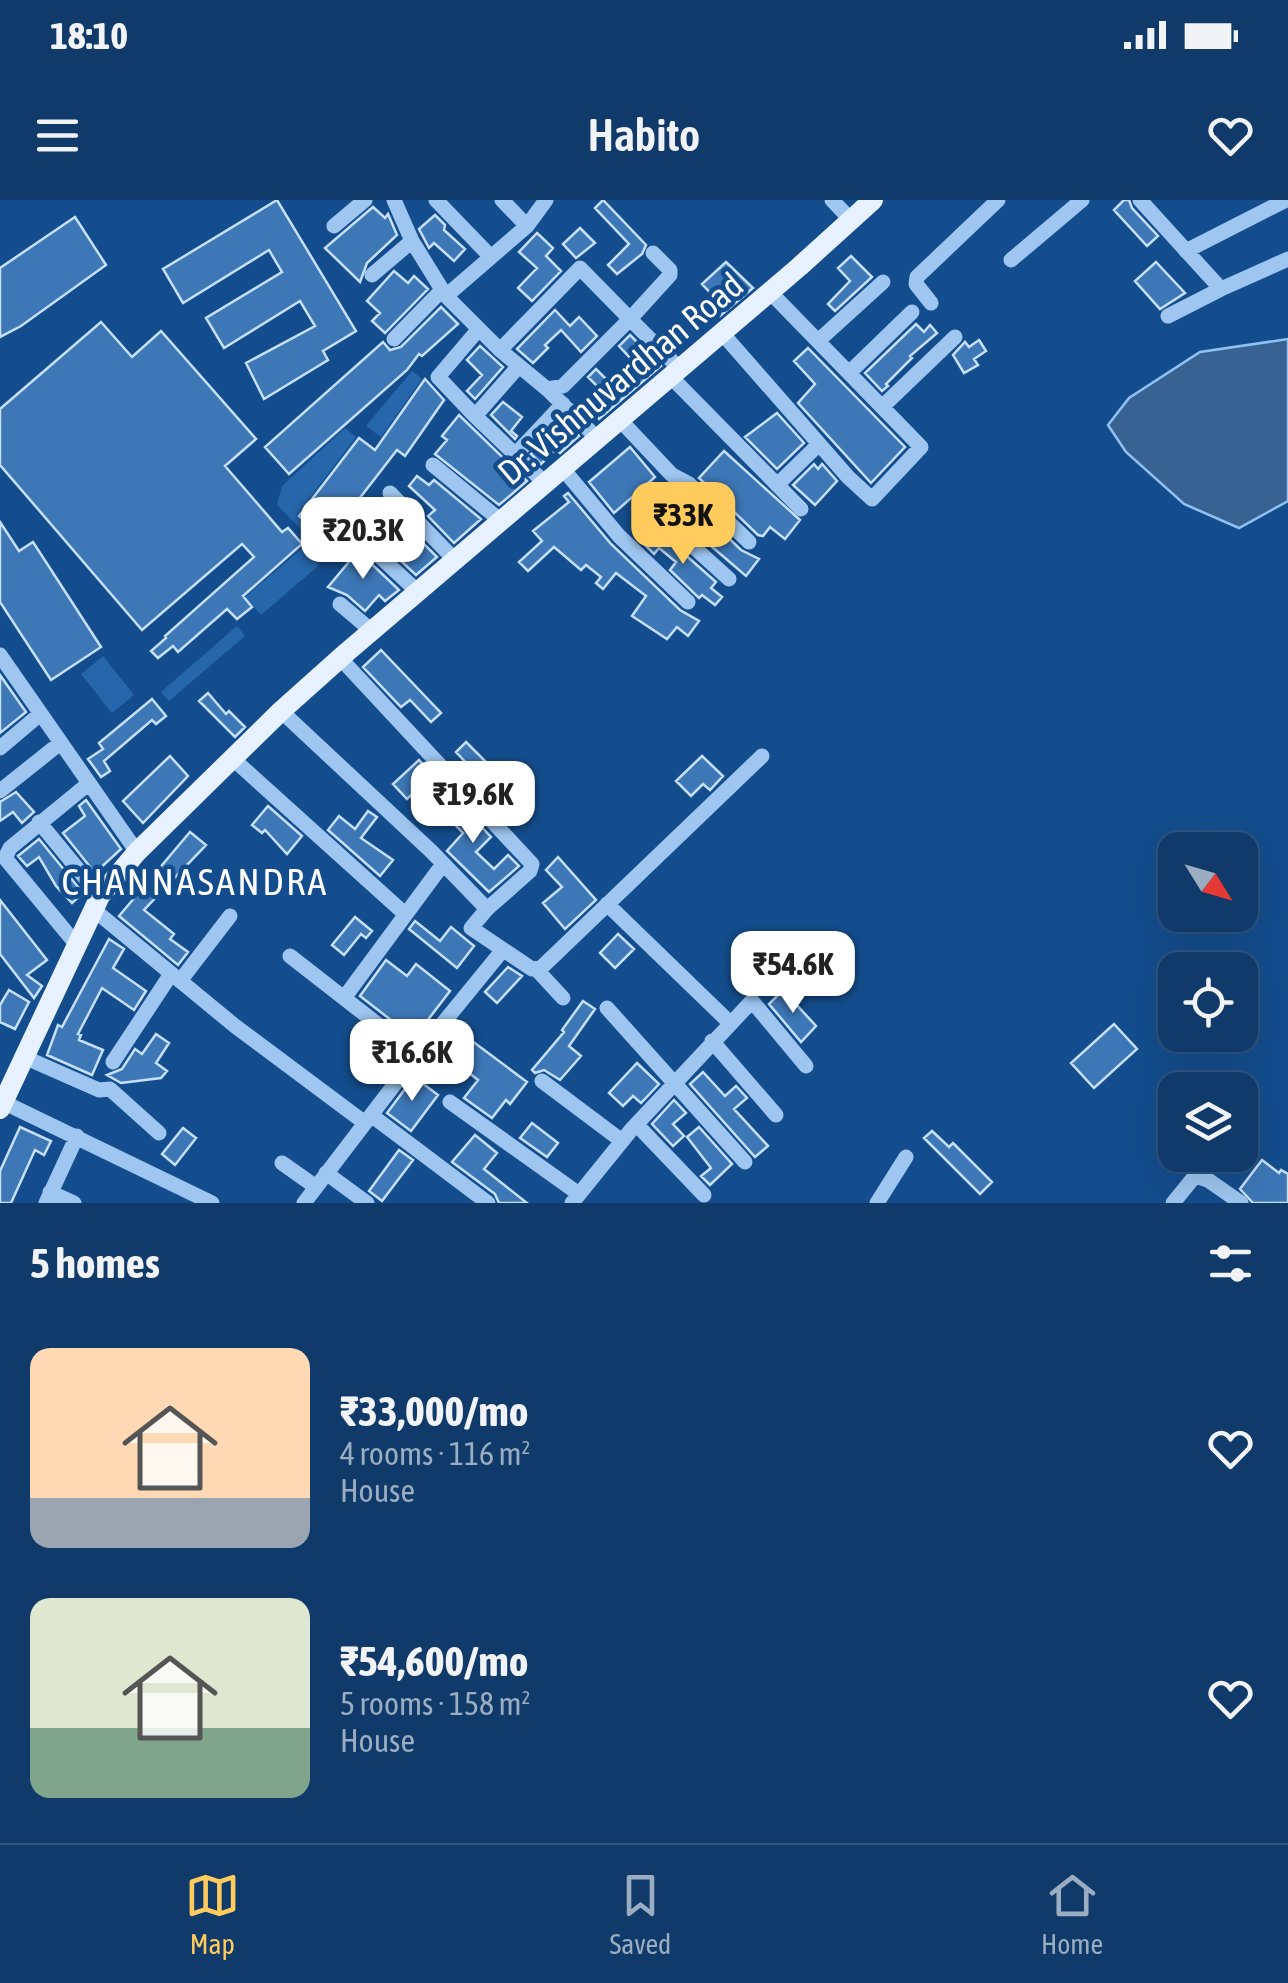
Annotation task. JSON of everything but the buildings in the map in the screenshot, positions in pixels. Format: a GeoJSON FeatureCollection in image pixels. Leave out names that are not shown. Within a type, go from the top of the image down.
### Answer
{"type":"FeatureCollection","features":[{"type":"Feature","properties":{"kind":"main road","name":"Dr. Vishnuvardhan Road"},"geometry":{"type":"LineString","coordinates":[[1,1106],[96,902],[137,852],[280,711],[874,200]]}},
{"type":"Feature","properties":{"kind":"street"},"geometry":{"type":"LineString","coordinates":[[334,226],[365,200]]}},
{"type":"Feature","properties":{"kind":"street"},"geometry":{"type":"LineString","coordinates":[[394,200],[412,241],[444,293],[478,330],[548,389],[598,439]]}},
{"type":"Feature","properties":{"kind":"street"},"geometry":{"type":"LineString","coordinates":[[436,200],[491,257]]}},
{"type":"Feature","properties":{"kind":"street"},"geometry":{"type":"LineString","coordinates":[[502,200],[527,226]]}},
{"type":"Feature","properties":{"kind":"street"},"geometry":{"type":"LineString","coordinates":[[394,339],[527,226],[546,200]]}},
{"type":"Feature","properties":{"kind":"street"},"geometry":{"type":"LineString","coordinates":[[832,200],[851,220]]}},
{"type":"Feature","properties":{"kind":"street"},"geometry":{"type":"LineString","coordinates":[[931,303],[916,284],[917,277],[998,200]]}},
{"type":"Feature","properties":{"kind":"street"},"geometry":{"type":"LineString","coordinates":[[1012,260],[1082,200]]}},
{"type":"Feature","properties":{"kind":"street"},"geometry":{"type":"LineString","coordinates":[[1140,200],[1220,289]]}},
{"type":"Feature","properties":{"kind":"street"},"geometry":{"type":"LineString","coordinates":[[1186,251],[1286,200]]}},
{"type":"Feature","properties":{"kind":"street"},"geometry":{"type":"LineString","coordinates":[[372,275],[412,241]]}},
{"type":"Feature","properties":{"kind":"street"},"geometry":{"type":"LineString","coordinates":[[548,389],[563,386],[670,275],[654,253]]}},
{"type":"Feature","properties":{"kind":"street"},"geometry":{"type":"LineString","coordinates":[[1168,316],[1288,259]]}},
{"type":"Feature","properties":{"kind":"street"},"geometry":{"type":"LineString","coordinates":[[500,350],[580,268],[802,509]]}},
{"type":"Feature","properties":{"kind":"street"},"geometry":{"type":"LineString","coordinates":[[818,342],[882,282]]}},
{"type":"Feature","properties":{"kind":"street"},"geometry":{"type":"LineString","coordinates":[[722,334],[872,499],[921,449],[770,292]]}},
{"type":"Feature","properties":{"kind":"street"},"geometry":{"type":"LineString","coordinates":[[849,373],[912,312]]}},
{"type":"Feature","properties":{"kind":"street"},"geometry":{"type":"LineString","coordinates":[[478,330],[438,377],[546,483]]}},
{"type":"Feature","properties":{"kind":"street"},"geometry":{"type":"LineString","coordinates":[[882,407],[956,338]]}},
{"type":"Feature","properties":{"kind":"street"},"geometry":{"type":"LineString","coordinates":[[474,416],[518,367]]}},
{"type":"Feature","properties":{"kind":"street"},"geometry":{"type":"LineString","coordinates":[[515,454],[563,404]]}},
{"type":"Feature","properties":{"kind":"street"},"geometry":{"type":"LineString","coordinates":[[620,420],[672,475],[685,482],[749,542]]}},
{"type":"Feature","properties":{"kind":"street"},"geometry":{"type":"LineString","coordinates":[[778,485],[819,444]]}},
{"type":"Feature","properties":{"kind":"street"},"geometry":{"type":"LineString","coordinates":[[434,465],[502,521]]}},
{"type":"Feature","properties":{"kind":"street"},"geometry":{"type":"LineString","coordinates":[[562,469],[619,536],[688,602]]}},
{"type":"Feature","properties":{"kind":"street"},"geometry":{"type":"LineString","coordinates":[[642,526],[685,482]]}},
{"type":"Feature","properties":{"kind":"street"},"geometry":{"type":"LineString","coordinates":[[390,493],[455,560]]}},
{"type":"Feature","properties":{"kind":"street"},"geometry":{"type":"LineString","coordinates":[[655,512],[729,579]]}},
{"type":"Feature","properties":{"kind":"street"},"geometry":{"type":"LineString","coordinates":[[358,536],[418,592]]}},
{"type":"Feature","properties":{"kind":"street"},"geometry":{"type":"LineString","coordinates":[[340,604],[372,631]]}},
{"type":"Feature","properties":{"kind":"street"},"geometry":{"type":"LineString","coordinates":[[0,657],[137,852]]}},
{"type":"Feature","properties":{"kind":"street"},"geometry":{"type":"LineString","coordinates":[[340,658],[532,864],[530,871],[471,928],[502,952],[537,970],[563,998]]}},
{"type":"Feature","properties":{"kind":"street"},"geometry":{"type":"LineString","coordinates":[[280,711],[487,909]]}},
{"type":"Feature","properties":{"kind":"street"},"geometry":{"type":"LineString","coordinates":[[0,748],[39,715]]}},
{"type":"Feature","properties":{"kind":"street"},"geometry":{"type":"LineString","coordinates":[[0,791],[59,744]]}},
{"type":"Feature","properties":{"kind":"street"},"geometry":{"type":"LineString","coordinates":[[537,970],[762,756]]}},
{"type":"Feature","properties":{"kind":"street"},"geometry":{"type":"LineString","coordinates":[[232,758],[405,914]]}},
{"type":"Feature","properties":{"kind":"street"},"geometry":{"type":"LineString","coordinates":[[76,944],[5,861],[10,848],[88,784]]}},
{"type":"Feature","properties":{"kind":"street"},"geometry":{"type":"LineString","coordinates":[[39,822],[96,902],[176,978],[488,1203]]}},
{"type":"Feature","properties":{"kind":"street"},"geometry":{"type":"LineString","coordinates":[[344,998],[443,864]]}},
{"type":"Feature","properties":{"kind":"street"},"geometry":{"type":"LineString","coordinates":[[607,904],[730,1022]]}},
{"type":"Feature","properties":{"kind":"street"},"geometry":{"type":"LineString","coordinates":[[113,1062],[176,978],[230,916]]}},
{"type":"Feature","properties":{"kind":"street"},"geometry":{"type":"LineString","coordinates":[[304,1203],[417,1054],[502,952]]}},
{"type":"Feature","properties":{"kind":"street"},"geometry":{"type":"LineString","coordinates":[[290,956],[417,1054]]}},
{"type":"Feature","properties":{"kind":"street"},"geometry":{"type":"LineString","coordinates":[[450,1102],[575,1199],[622,1140],[752,1001],[806,1066]]}},
{"type":"Feature","properties":{"kind":"street"},"geometry":{"type":"LineString","coordinates":[[607,1008],[745,1162]]}},
{"type":"Feature","properties":{"kind":"street"},"geometry":{"type":"LineString","coordinates":[[712,1042],[776,1116]]}},
{"type":"Feature","properties":{"kind":"street"},"geometry":{"type":"LineString","coordinates":[[24,1057],[99,1090],[110,1089],[159,1133]]}},
{"type":"Feature","properties":{"kind":"street"},"geometry":{"type":"LineString","coordinates":[[542,1080],[622,1140]]}},
{"type":"Feature","properties":{"kind":"street"},"geometry":{"type":"LineString","coordinates":[[1,1106],[77,1136],[212,1203]]}},
{"type":"Feature","properties":{"kind":"street"},"geometry":{"type":"LineString","coordinates":[[637,1125],[704,1195]]}},
{"type":"Feature","properties":{"kind":"street"},"geometry":{"type":"LineString","coordinates":[[74,1203],[48,1198],[77,1136]]}},
{"type":"Feature","properties":{"kind":"street"},"geometry":{"type":"LineString","coordinates":[[877,1203],[906,1157]]}},
{"type":"Feature","properties":{"kind":"street"},"geometry":{"type":"LineString","coordinates":[[282,1163],[316,1188]]}},
{"type":"Feature","properties":{"kind":"street"},"geometry":{"type":"LineString","coordinates":[[326,1173],[367,1203]]}},
{"type":"Feature","properties":{"kind":"street"},"geometry":{"type":"LineString","coordinates":[[1173,1203],[1194,1176],[1208,1180],[1241,1203]]}},
{"type":"Feature","properties":{"kind":"shaded area"},"geometry":{"type":"Polygon","coordinates":[[[1288,339],[1288,501],[1239,528],[1184,504],[1126,452],[1108,425],[1129,398],[1200,352],[1288,339]]]}},
{"type":"Feature","properties":{"kind":"shaded area"},"geometry":{"type":"Polygon","coordinates":[[[412,371],[422,379],[381,437],[366,426],[412,371]]]}},
{"type":"Feature","properties":{"kind":"shaded area"},"geometry":{"type":"Polygon","coordinates":[[[345,428],[356,437],[296,516],[309,527],[304,532],[277,505],[282,486],[345,428]]]}},
{"type":"Feature","properties":{"kind":"shaded area"},"geometry":{"type":"Polygon","coordinates":[[[304,547],[319,565],[261,615],[245,597],[304,547]]]}},
{"type":"Feature","properties":{"kind":"shaded area"},"geometry":{"type":"Polygon","coordinates":[[[237,626],[245,636],[169,701],[161,692],[237,626]]]}},
{"type":"Feature","properties":{"kind":"shaded area"},"geometry":{"type":"Polygon","coordinates":[[[103,656],[134,695],[112,713],[81,674],[103,656]]]}},
{"type":"Feature","properties":{"kind":"district","name":"CHANNASANDRA"},"geometry":{"type":"Point","coordinates":[195,881]}}]}
